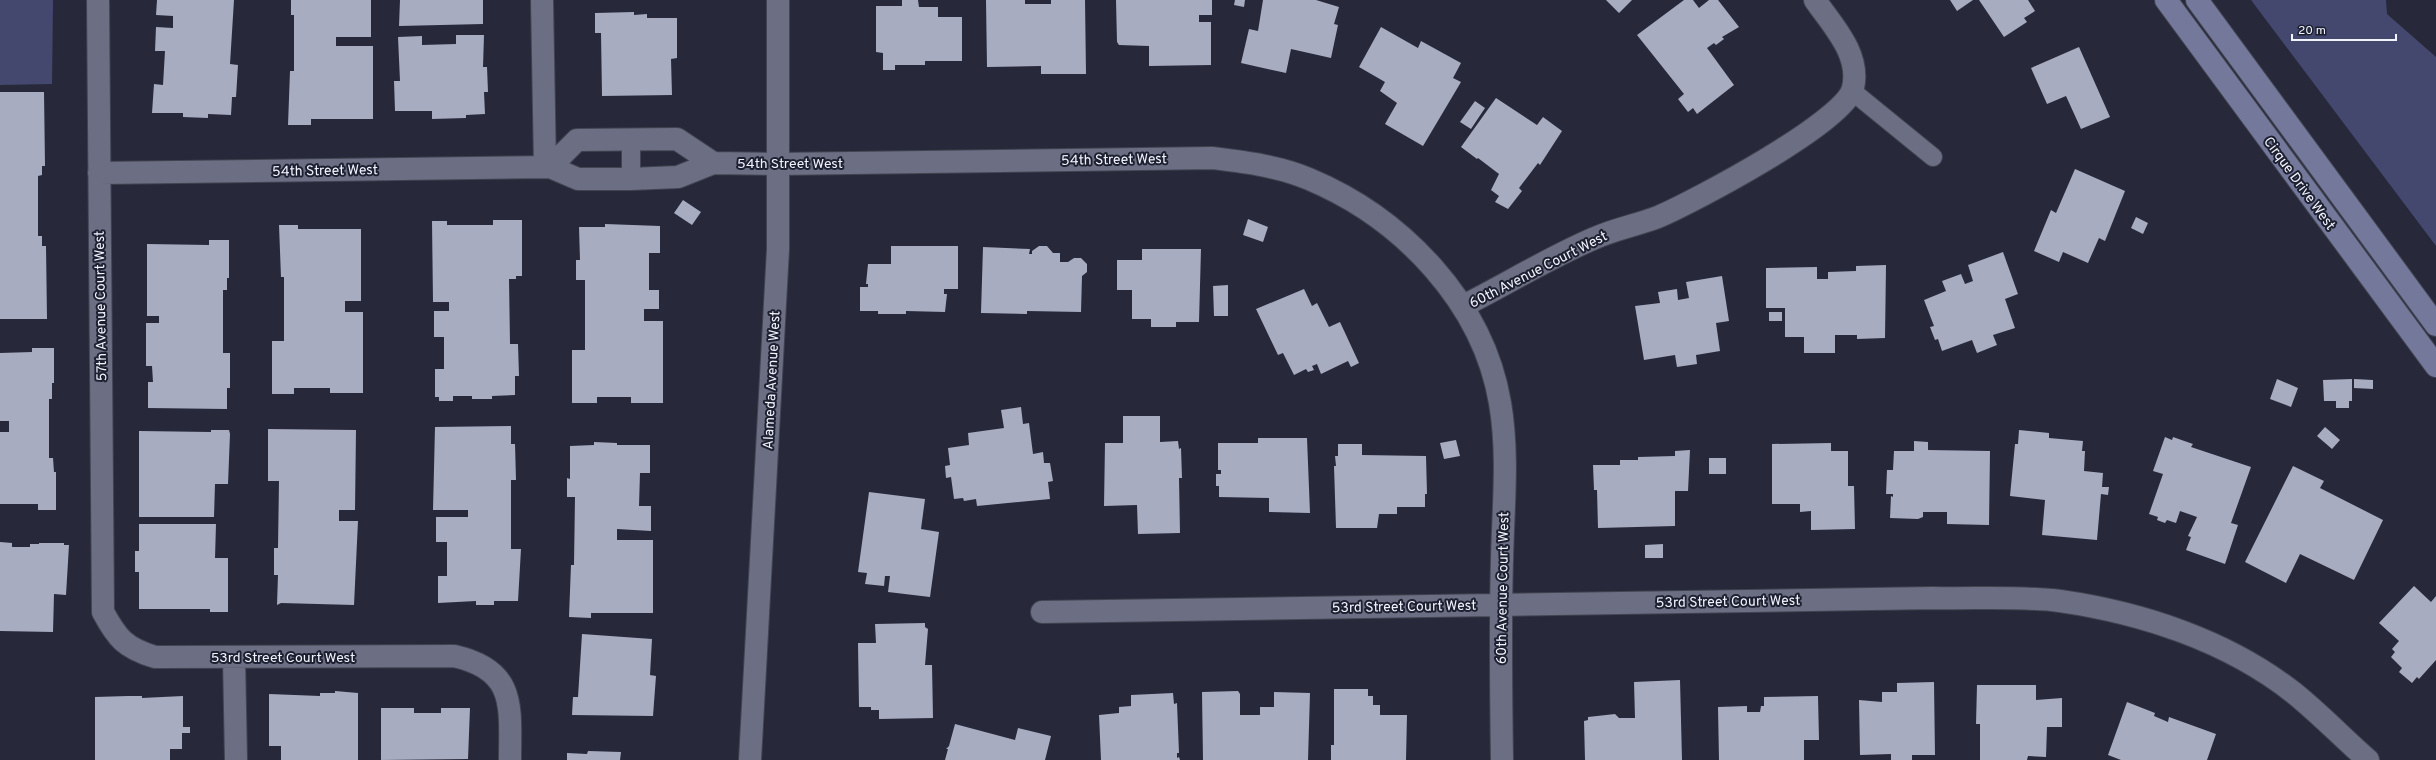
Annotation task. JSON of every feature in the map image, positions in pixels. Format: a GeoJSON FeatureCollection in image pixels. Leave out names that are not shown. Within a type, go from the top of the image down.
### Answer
{"type":"FeatureCollection","features":[{"type":"Feature","properties":{"kind":"main road","name":"Cirque Drive West"},"geometry":{"type":"LineString","coordinates":[[2166,0],[2436,366]]}},
{"type":"Feature","properties":{"kind":"main road","name":"Cirque Drive West"},"geometry":{"type":"LineString","coordinates":[[2197,0],[2436,325]]}},
{"type":"Feature","properties":{"kind":"street","name":"57th Avenue Court West"},"geometry":{"type":"LineString","coordinates":[[98,0],[103,612]]}},
{"type":"Feature","properties":{"kind":"street"},"geometry":{"type":"LineString","coordinates":[[542,0],[548,167]]}},
{"type":"Feature","properties":{"kind":"street","name":"Alameda Avenue West"},"geometry":{"type":"LineString","coordinates":[[750,760],[777,256],[778,0]]}},
{"type":"Feature","properties":{"kind":"street"},"geometry":{"type":"LineString","coordinates":[[1814,0],[1850,51],[1853,85]]}},
{"type":"Feature","properties":{"kind":"street","name":"60th Avenue Court West"},"geometry":{"type":"LineString","coordinates":[[1502,760],[1500,604],[1504,442],[1500,403],[1489,360],[1463,306],[1595,238],[1658,217],[1716,190],[1814,129],[1853,85]]}},
{"type":"Feature","properties":{"kind":"street"},"geometry":{"type":"LineString","coordinates":[[548,167],[577,140],[677,139],[713,163]]}},
{"type":"Feature","properties":{"kind":"street","name":"54th Street West"},"geometry":{"type":"LineString","coordinates":[[99,173],[548,167],[578,179],[678,177],[713,163],[777,164],[1212,158],[1259,165],[1308,178],[1345,197],[1386,225],[1423,255],[1463,306]]}},
{"type":"Feature","properties":{"kind":"street","name":"53rd Street Court West"},"geometry":{"type":"LineString","coordinates":[[1042,612],[1933,598],[2059,601],[2112,610],[2160,624],[2205,641],[2251,664],[2294,693],[2368,760]]}},
{"type":"Feature","properties":{"kind":"street","name":"53rd Street Court West"},"geometry":{"type":"LineString","coordinates":[[103,612],[114,634],[140,652],[155,657],[234,658],[454,656],[482,664],[494,675],[509,698],[510,760]]}},
{"type":"Feature","properties":{"kind":"street"},"geometry":{"type":"LineString","coordinates":[[234,658],[236,760]]}},
{"type":"Feature","properties":{"kind":"lane"},"geometry":{"type":"LineString","coordinates":[[1853,85],[1933,156]]}},
{"type":"Feature","properties":{"kind":"lane"},"geometry":{"type":"LineString","coordinates":[[631,139],[631,178]]}},
{"type":"Feature","properties":{"kind":"shaded area"},"geometry":{"type":"Polygon","coordinates":[[[0,0],[53,0],[52,84],[0,85],[0,0]]]}},
{"type":"Feature","properties":{"kind":"shaded area"},"geometry":{"type":"Polygon","coordinates":[[[2251,0],[2386,0],[2387,14],[2436,57],[2436,246],[2251,0]]]}},
{"type":"Feature","properties":{"kind":"building"},"geometry":{"type":"Polygon","coordinates":[[[157,0],[234,0],[230,64],[238,65],[236,97],[232,97],[231,115],[208,114],[208,118],[183,117],[183,113],[152,113],[154,84],[163,85],[165,51],[155,51],[156,27],[173,28],[173,16],[156,15],[157,0]]]}},
{"type":"Feature","properties":{"kind":"building"},"geometry":{"type":"Polygon","coordinates":[[[291,0],[371,0],[371,37],[336,37],[336,46],[373,46],[373,119],[311,119],[311,125],[288,125],[290,71],[294,71],[294,15],[291,15],[291,0]]]}},
{"type":"Feature","properties":{"kind":"building"},"geometry":{"type":"Polygon","coordinates":[[[400,0],[483,0],[483,24],[399,26],[400,0]]]}},
{"type":"Feature","properties":{"kind":"building"},"geometry":{"type":"Polygon","coordinates":[[[902,0],[918,0],[919,7],[938,7],[938,17],[962,17],[962,61],[925,61],[925,65],[895,65],[895,70],[883,70],[883,53],[876,52],[876,6],[902,6],[902,0]]]}},
{"type":"Feature","properties":{"kind":"building"},"geometry":{"type":"Polygon","coordinates":[[[986,0],[1025,0],[1025,4],[1051,4],[1051,0],[1085,0],[1086,74],[1041,74],[1041,66],[987,67],[986,0]]]}},
{"type":"Feature","properties":{"kind":"building"},"geometry":{"type":"Polygon","coordinates":[[[1116,0],[1212,0],[1212,15],[1199,15],[1199,22],[1211,22],[1211,65],[1149,66],[1149,46],[1119,45],[1117,42],[1116,0]]]}},
{"type":"Feature","properties":{"kind":"building"},"geometry":{"type":"Polygon","coordinates":[[[1235,0],[1245,0],[1244,7],[1234,5],[1235,0]]]}},
{"type":"Feature","properties":{"kind":"building"},"geometry":{"type":"Polygon","coordinates":[[[1263,0],[1316,0],[1339,7],[1334,24],[1338,25],[1331,58],[1291,49],[1286,73],[1241,63],[1249,29],[1258,31],[1263,0]]]}},
{"type":"Feature","properties":{"kind":"building"},"geometry":{"type":"Polygon","coordinates":[[[1606,0],[1632,0],[1619,13],[1606,0]]]}},
{"type":"Feature","properties":{"kind":"building"},"geometry":{"type":"Polygon","coordinates":[[[1684,0],[1693,0],[1699,8],[1709,0],[1718,0],[1739,27],[1722,37],[1724,39],[1716,45],[1714,43],[1707,48],[1734,85],[1697,114],[1693,108],[1688,112],[1678,99],[1684,94],[1637,35],[1684,0]]]}},
{"type":"Feature","properties":{"kind":"building"},"geometry":{"type":"Polygon","coordinates":[[[1950,0],[1973,0],[1957,11],[1950,0]]]}},
{"type":"Feature","properties":{"kind":"building"},"geometry":{"type":"Polygon","coordinates":[[[1979,0],[2028,0],[2035,11],[2024,18],[2027,22],[2004,37],[1979,0]]]}},
{"type":"Feature","properties":{"kind":"building"},"geometry":{"type":"Polygon","coordinates":[[[634,12],[634,15],[647,14],[647,18],[677,18],[677,58],[671,59],[672,95],[602,96],[601,33],[595,33],[595,13],[634,12]]]}},
{"type":"Feature","properties":{"kind":"building"},"geometry":{"type":"Polygon","coordinates":[[[1381,27],[1418,48],[1421,41],[1461,63],[1453,78],[1461,82],[1423,146],[1385,124],[1397,103],[1380,91],[1385,82],[1359,67],[1381,27]]]}},
{"type":"Feature","properties":{"kind":"building"},"geometry":{"type":"Polygon","coordinates":[[[456,35],[484,35],[483,67],[487,67],[488,92],[484,92],[485,114],[466,115],[466,118],[432,119],[432,111],[395,111],[394,81],[400,81],[398,37],[422,36],[422,45],[456,44],[456,35]]]}},
{"type":"Feature","properties":{"kind":"building"},"geometry":{"type":"Polygon","coordinates":[[[2079,47],[2110,117],[2081,129],[2066,96],[2047,104],[2031,68],[2079,47]]]}},
{"type":"Feature","properties":{"kind":"building"},"geometry":{"type":"Polygon","coordinates":[[[0,92],[44,92],[45,166],[42,166],[42,175],[38,176],[38,236],[42,236],[42,246],[46,246],[47,319],[0,319],[0,92]]]}},
{"type":"Feature","properties":{"kind":"building"},"geometry":{"type":"Polygon","coordinates":[[[1496,98],[1537,125],[1543,117],[1562,131],[1540,165],[1538,163],[1519,188],[1522,191],[1508,209],[1495,202],[1499,196],[1491,190],[1499,174],[1461,147],[1496,98]]]}},
{"type":"Feature","properties":{"kind":"building"},"geometry":{"type":"Polygon","coordinates":[[[1475,101],[1485,108],[1471,129],[1460,122],[1475,101]]]}},
{"type":"Feature","properties":{"kind":"building"},"geometry":{"type":"Polygon","coordinates":[[[2075,169],[2125,191],[2105,241],[2099,238],[2088,263],[2063,252],[2059,262],[2034,251],[2051,210],[2056,213],[2075,169]]]}},
{"type":"Feature","properties":{"kind":"building"},"geometry":{"type":"Polygon","coordinates":[[[683,200],[701,212],[692,225],[674,213],[683,200]]]}},
{"type":"Feature","properties":{"kind":"building"},"geometry":{"type":"Polygon","coordinates":[[[2136,217],[2148,223],[2143,234],[2131,228],[2136,217]]]}},
{"type":"Feature","properties":{"kind":"building"},"geometry":{"type":"Polygon","coordinates":[[[1248,219],[1268,227],[1263,242],[1243,235],[1248,219]]]}},
{"type":"Feature","properties":{"kind":"building"},"geometry":{"type":"Polygon","coordinates":[[[493,220],[522,220],[522,276],[516,276],[516,279],[509,279],[510,344],[518,344],[519,376],[515,376],[515,395],[492,396],[492,399],[472,399],[472,396],[453,396],[453,401],[439,401],[439,397],[435,397],[435,369],[444,369],[444,337],[434,337],[434,311],[449,311],[449,302],[433,302],[432,221],[447,221],[447,225],[493,225],[493,220]]]}},
{"type":"Feature","properties":{"kind":"building"},"geometry":{"type":"Polygon","coordinates":[[[605,224],[660,226],[660,253],[649,253],[649,290],[659,290],[659,309],[644,309],[644,321],[663,321],[663,403],[631,403],[631,397],[597,397],[597,403],[572,403],[572,350],[585,350],[585,280],[576,280],[576,260],[580,260],[579,227],[605,227],[605,224]]]}},
{"type":"Feature","properties":{"kind":"building"},"geometry":{"type":"Polygon","coordinates":[[[279,225],[298,225],[298,229],[361,229],[361,301],[345,301],[345,312],[363,312],[363,393],[330,393],[330,388],[294,388],[294,394],[272,394],[272,341],[284,341],[284,277],[281,277],[279,225]]]}},
{"type":"Feature","properties":{"kind":"building"},"geometry":{"type":"Polygon","coordinates":[[[209,240],[229,240],[229,278],[227,278],[227,290],[223,290],[223,353],[230,353],[230,388],[227,388],[227,409],[148,408],[148,382],[153,382],[152,366],[146,366],[146,323],[159,323],[159,316],[147,316],[147,244],[209,245],[209,240]]]}},
{"type":"Feature","properties":{"kind":"building"},"geometry":{"type":"Polygon","coordinates":[[[891,246],[958,246],[958,289],[944,289],[944,294],[947,294],[945,312],[906,311],[906,314],[878,314],[878,311],[860,311],[860,287],[868,287],[868,284],[866,284],[868,264],[891,264],[891,246]]]}},
{"type":"Feature","properties":{"kind":"building"},"geometry":{"type":"Polygon","coordinates":[[[1039,246],[1047,246],[1053,253],[1060,253],[1060,262],[1068,262],[1074,258],[1081,258],[1087,264],[1087,272],[1082,276],[1081,312],[1027,311],[1027,314],[981,313],[983,247],[1030,249],[1029,254],[1032,254],[1032,251],[1039,246]]]}},
{"type":"Feature","properties":{"kind":"building"},"geometry":{"type":"Polygon","coordinates":[[[1142,249],[1201,249],[1199,322],[1176,322],[1176,327],[1151,327],[1151,319],[1132,319],[1132,290],[1117,290],[1117,260],[1142,260],[1142,249]]]}},
{"type":"Feature","properties":{"kind":"building"},"geometry":{"type":"Polygon","coordinates":[[[2003,252],[2018,294],[2005,299],[2015,328],[1993,335],[1997,345],[1977,353],[1972,340],[1942,351],[1938,339],[1935,340],[1930,327],[1934,326],[1924,300],[1946,291],[1942,281],[1961,274],[1965,284],[1973,281],[1968,265],[2003,252]]]}},
{"type":"Feature","properties":{"kind":"building"},"geometry":{"type":"Polygon","coordinates":[[[1886,265],[1885,338],[1857,339],[1857,335],[1835,335],[1835,353],[1804,353],[1804,337],[1785,337],[1785,308],[1766,308],[1766,268],[1817,267],[1817,279],[1828,279],[1828,272],[1856,271],[1856,266],[1886,265]]]}},
{"type":"Feature","properties":{"kind":"building"},"geometry":{"type":"Polygon","coordinates":[[[1722,276],[1729,321],[1716,323],[1720,351],[1696,355],[1697,364],[1677,367],[1675,355],[1644,360],[1635,306],[1660,303],[1658,292],[1677,289],[1678,300],[1689,298],[1686,282],[1722,276]]]}},
{"type":"Feature","properties":{"kind":"building"},"geometry":{"type":"Polygon","coordinates":[[[1228,285],[1228,316],[1214,316],[1213,286],[1228,285]]]}},
{"type":"Feature","properties":{"kind":"building"},"geometry":{"type":"Polygon","coordinates":[[[1304,289],[1312,306],[1317,303],[1329,327],[1340,322],[1359,363],[1351,367],[1348,361],[1321,374],[1317,364],[1312,366],[1314,370],[1308,372],[1306,369],[1294,375],[1283,353],[1278,355],[1256,309],[1304,289]]]}},
{"type":"Feature","properties":{"kind":"building"},"geometry":{"type":"Polygon","coordinates":[[[1769,312],[1782,312],[1782,321],[1769,321],[1769,312]]]}},
{"type":"Feature","properties":{"kind":"building"},"geometry":{"type":"Polygon","coordinates":[[[32,348],[54,348],[54,383],[52,383],[52,399],[49,399],[49,458],[53,458],[54,472],[56,472],[56,510],[38,510],[38,504],[0,504],[0,432],[9,432],[9,421],[0,421],[0,353],[32,352],[32,348]]]}},
{"type":"Feature","properties":{"kind":"building"},"geometry":{"type":"Polygon","coordinates":[[[2277,379],[2298,388],[2291,407],[2270,399],[2277,379]]]}},
{"type":"Feature","properties":{"kind":"building"},"geometry":{"type":"Polygon","coordinates":[[[2352,379],[2352,401],[2349,401],[2349,408],[2336,408],[2336,401],[2324,401],[2323,380],[2352,379]]]}},
{"type":"Feature","properties":{"kind":"building"},"geometry":{"type":"Polygon","coordinates":[[[2354,379],[2373,380],[2373,389],[2354,388],[2354,379]]]}},
{"type":"Feature","properties":{"kind":"building"},"geometry":{"type":"Polygon","coordinates":[[[1021,407],[1023,424],[1029,423],[1033,454],[1043,452],[1044,463],[1050,463],[1053,481],[1048,482],[1050,499],[977,506],[976,499],[964,501],[963,498],[954,499],[951,477],[946,478],[945,466],[950,465],[948,448],[969,445],[968,433],[1004,428],[1001,410],[1021,407]]]}},
{"type":"Feature","properties":{"kind":"building"},"geometry":{"type":"Polygon","coordinates":[[[1123,416],[1160,416],[1160,442],[1178,441],[1179,449],[1181,448],[1182,478],[1179,478],[1180,533],[1138,534],[1137,505],[1104,506],[1105,443],[1123,443],[1123,416]]]}},
{"type":"Feature","properties":{"kind":"building"},"geometry":{"type":"Polygon","coordinates":[[[511,426],[511,444],[515,444],[516,480],[511,480],[511,549],[521,549],[518,601],[494,601],[494,605],[476,605],[476,601],[438,603],[438,576],[447,576],[447,542],[436,542],[436,517],[468,517],[468,510],[433,510],[435,427],[511,426]]]}},
{"type":"Feature","properties":{"kind":"building"},"geometry":{"type":"Polygon","coordinates":[[[2325,427],[2340,440],[2332,449],[2317,436],[2325,427]]]}},
{"type":"Feature","properties":{"kind":"building"},"geometry":{"type":"Polygon","coordinates":[[[268,429],[356,430],[355,510],[339,510],[339,521],[358,521],[354,605],[281,603],[277,605],[278,575],[274,575],[274,548],[278,548],[279,481],[268,481],[268,429]]]}},
{"type":"Feature","properties":{"kind":"building"},"geometry":{"type":"Polygon","coordinates":[[[211,430],[229,430],[230,434],[228,484],[215,484],[214,517],[139,517],[139,431],[211,432],[211,430]]]}},
{"type":"Feature","properties":{"kind":"building"},"geometry":{"type":"Polygon","coordinates":[[[2019,430],[2049,433],[2049,438],[2083,441],[2082,451],[2085,451],[2084,471],[2103,473],[2102,487],[2109,487],[2108,495],[2101,494],[2097,540],[2042,535],[2045,500],[2010,496],[2015,444],[2018,444],[2019,430]]]}},
{"type":"Feature","properties":{"kind":"building"},"geometry":{"type":"Polygon","coordinates":[[[2165,437],[2172,440],[2173,437],[2193,444],[2191,447],[2251,467],[2231,523],[2238,525],[2225,564],[2186,550],[2191,537],[2188,536],[2197,517],[2180,511],[2176,523],[2167,520],[2165,523],[2157,520],[2158,517],[2149,514],[2163,474],[2153,471],[2165,437]]]}},
{"type":"Feature","properties":{"kind":"building"},"geometry":{"type":"Polygon","coordinates":[[[1258,438],[1307,438],[1310,513],[1269,512],[1269,498],[1219,497],[1219,486],[1216,486],[1216,474],[1221,474],[1221,470],[1218,470],[1218,443],[1258,443],[1258,438]]]}},
{"type":"Feature","properties":{"kind":"building"},"geometry":{"type":"Polygon","coordinates":[[[1456,440],[1460,456],[1444,459],[1440,443],[1456,440]]]}},
{"type":"Feature","properties":{"kind":"building"},"geometry":{"type":"Polygon","coordinates":[[[1914,441],[1928,442],[1928,450],[1990,451],[1989,525],[1947,524],[1947,512],[1923,512],[1923,517],[1918,519],[1890,518],[1891,496],[1893,497],[1893,494],[1886,494],[1887,470],[1893,470],[1894,451],[1914,451],[1914,441]]]}},
{"type":"Feature","properties":{"kind":"building"},"geometry":{"type":"Polygon","coordinates":[[[594,442],[617,443],[617,445],[650,445],[650,473],[640,473],[639,506],[651,506],[651,531],[617,529],[617,540],[653,540],[653,613],[591,613],[591,618],[569,617],[571,565],[574,565],[575,497],[567,497],[567,478],[570,479],[570,446],[594,445],[594,442]]]}},
{"type":"Feature","properties":{"kind":"building"},"geometry":{"type":"Polygon","coordinates":[[[1831,443],[1831,451],[1848,451],[1848,486],[1854,486],[1855,529],[1811,530],[1811,511],[1800,512],[1800,504],[1772,504],[1772,444],[1831,443]]]}},
{"type":"Feature","properties":{"kind":"building"},"geometry":{"type":"Polygon","coordinates":[[[1338,444],[1362,444],[1362,455],[1426,456],[1427,494],[1425,494],[1425,507],[1397,507],[1397,514],[1379,514],[1377,528],[1336,528],[1334,466],[1336,466],[1335,456],[1338,456],[1338,444]]]}},
{"type":"Feature","properties":{"kind":"building"},"geometry":{"type":"Polygon","coordinates":[[[1690,450],[1688,491],[1675,491],[1675,526],[1598,528],[1597,490],[1594,490],[1593,465],[1620,465],[1620,460],[1638,460],[1638,457],[1675,456],[1675,451],[1690,450]]]}},
{"type":"Feature","properties":{"kind":"building"},"geometry":{"type":"Polygon","coordinates":[[[1709,458],[1726,458],[1726,474],[1709,474],[1709,458]]]}},
{"type":"Feature","properties":{"kind":"building"},"geometry":{"type":"Polygon","coordinates":[[[2293,466],[2324,481],[2320,488],[2383,520],[2354,580],[2300,554],[2286,583],[2245,562],[2293,466]]]}},
{"type":"Feature","properties":{"kind":"building"},"geometry":{"type":"Polygon","coordinates":[[[869,492],[925,499],[921,529],[939,532],[930,597],[888,592],[890,576],[885,576],[884,586],[865,584],[867,573],[858,572],[869,492]]]}},
{"type":"Feature","properties":{"kind":"building"},"geometry":{"type":"Polygon","coordinates":[[[139,524],[216,524],[215,558],[228,558],[228,612],[210,612],[210,609],[139,609],[139,572],[135,572],[135,551],[139,551],[139,524]]]}},
{"type":"Feature","properties":{"kind":"building"},"geometry":{"type":"Polygon","coordinates":[[[0,542],[12,543],[12,547],[30,547],[30,544],[39,543],[64,543],[64,545],[69,545],[66,595],[54,594],[53,632],[0,631],[0,542]]]}},
{"type":"Feature","properties":{"kind":"building"},"geometry":{"type":"Polygon","coordinates":[[[1663,544],[1663,558],[1645,558],[1645,545],[1663,544]]]}},
{"type":"Feature","properties":{"kind":"building"},"geometry":{"type":"Polygon","coordinates":[[[2414,586],[2431,602],[2436,596],[2436,660],[2419,679],[2417,677],[2412,683],[2399,672],[2402,668],[2391,657],[2395,652],[2392,649],[2399,641],[2379,623],[2414,586]]]}},
{"type":"Feature","properties":{"kind":"building"},"geometry":{"type":"Polygon","coordinates":[[[925,623],[925,627],[928,629],[925,665],[932,665],[933,718],[879,719],[879,710],[871,710],[871,707],[859,707],[858,643],[876,643],[875,624],[925,623]]]}},
{"type":"Feature","properties":{"kind":"building"},"geometry":{"type":"Polygon","coordinates":[[[582,634],[652,639],[650,675],[656,676],[653,716],[572,715],[573,697],[578,697],[582,634]]]}},
{"type":"Feature","properties":{"kind":"building"},"geometry":{"type":"Polygon","coordinates":[[[1680,680],[1682,760],[1585,760],[1584,721],[1588,720],[1588,717],[1615,714],[1619,718],[1635,718],[1634,682],[1680,680]]]}},
{"type":"Feature","properties":{"kind":"building"},"geometry":{"type":"Polygon","coordinates":[[[1934,682],[1935,755],[1912,755],[1912,760],[1891,760],[1891,754],[1860,755],[1859,700],[1882,702],[1882,692],[1897,692],[1897,683],[1934,682]]]}},
{"type":"Feature","properties":{"kind":"building"},"geometry":{"type":"Polygon","coordinates":[[[1977,685],[2036,685],[2036,700],[2062,698],[2062,727],[2047,727],[2046,757],[2028,756],[2027,760],[1980,760],[1980,724],[1976,724],[1977,685]]]}},
{"type":"Feature","properties":{"kind":"building"},"geometry":{"type":"Polygon","coordinates":[[[1334,689],[1368,689],[1368,696],[1373,696],[1373,705],[1380,705],[1380,715],[1407,715],[1406,760],[1331,760],[1331,745],[1334,745],[1334,689]]]}},
{"type":"Feature","properties":{"kind":"building"},"geometry":{"type":"Polygon","coordinates":[[[335,691],[358,693],[358,760],[281,760],[281,746],[269,746],[269,694],[320,696],[320,693],[335,693],[335,691]]]}},
{"type":"Feature","properties":{"kind":"building"},"geometry":{"type":"Polygon","coordinates":[[[1238,691],[1240,694],[1240,715],[1260,715],[1260,707],[1274,707],[1274,692],[1310,693],[1308,760],[1203,760],[1202,692],[1238,691]]]}},
{"type":"Feature","properties":{"kind":"building"},"geometry":{"type":"Polygon","coordinates":[[[1173,693],[1174,704],[1177,703],[1179,753],[1177,753],[1177,758],[1179,757],[1180,760],[1101,760],[1099,715],[1119,713],[1119,707],[1131,706],[1131,695],[1173,693]]]}},
{"type":"Feature","properties":{"kind":"building"},"geometry":{"type":"Polygon","coordinates":[[[142,696],[142,698],[183,696],[183,727],[190,727],[190,733],[182,733],[182,749],[170,749],[170,760],[95,760],[95,697],[142,696]]]}},
{"type":"Feature","properties":{"kind":"building"},"geometry":{"type":"Polygon","coordinates":[[[1818,696],[1819,740],[1804,740],[1804,760],[1719,760],[1718,707],[1747,706],[1747,712],[1760,712],[1761,706],[1764,706],[1764,697],[1818,696]]]}},
{"type":"Feature","properties":{"kind":"building"},"geometry":{"type":"Polygon","coordinates":[[[2127,702],[2155,713],[2154,716],[2168,722],[2169,717],[2216,734],[2207,760],[2121,760],[2108,755],[2127,702]]]}},
{"type":"Feature","properties":{"kind":"building"},"geometry":{"type":"Polygon","coordinates":[[[381,708],[414,708],[414,713],[441,713],[441,708],[470,708],[468,759],[381,760],[381,708]]]}},
{"type":"Feature","properties":{"kind":"building"},"geometry":{"type":"Polygon","coordinates":[[[955,724],[1015,740],[1018,728],[1051,736],[1045,760],[945,760],[948,749],[946,749],[949,746],[955,724]]]}},
{"type":"Feature","properties":{"kind":"building"},"geometry":{"type":"Polygon","coordinates":[[[588,751],[621,752],[620,760],[567,760],[567,753],[587,754],[588,751]]]}}]}
